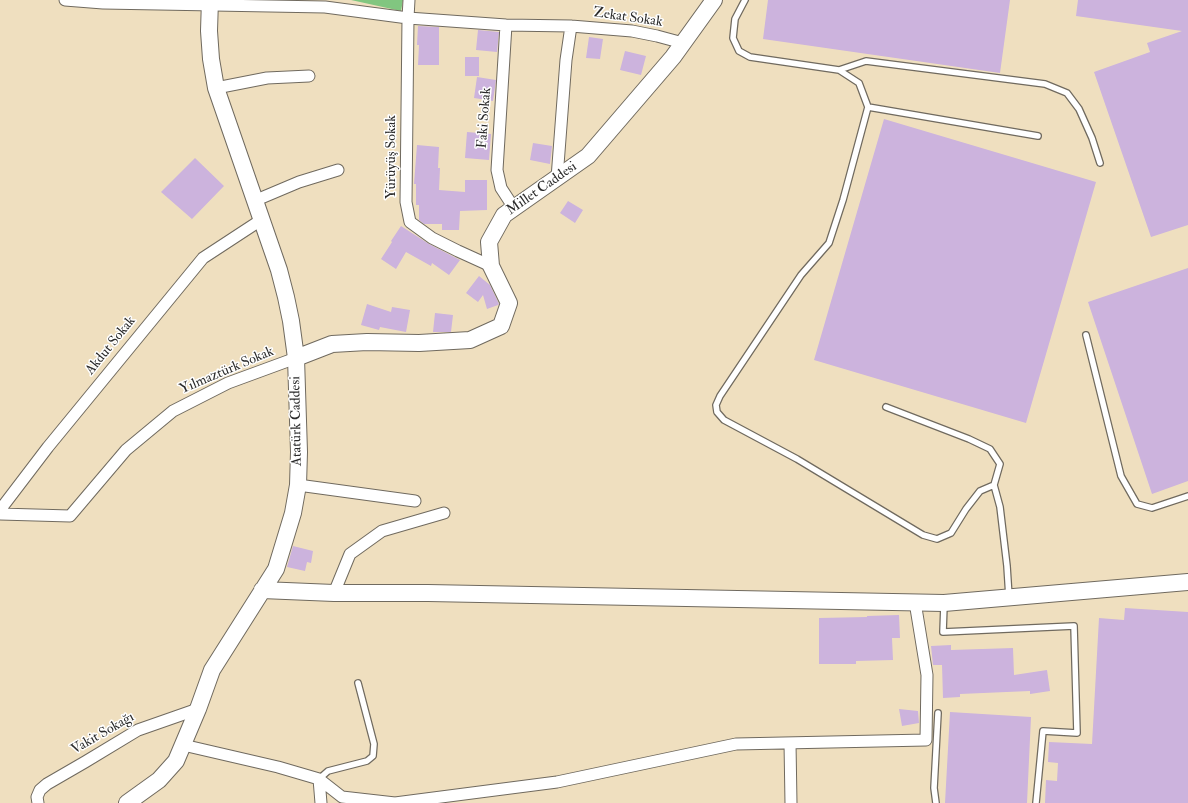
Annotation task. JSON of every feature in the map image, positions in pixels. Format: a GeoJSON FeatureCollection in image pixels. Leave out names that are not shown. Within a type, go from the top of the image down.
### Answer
{"type":"FeatureCollection","features":[{"type":"Feature","properties":{"kind":"street","name":"Zekat Sokak"},"geometry":{"type":"LineString","coordinates":[[65,0],[103,3],[303,3],[408,18],[506,25],[570,26],[632,30],[683,43]]}},
{"type":"Feature","properties":{"kind":"street","name":"Yürüyüş Sokak"},"geometry":{"type":"LineString","coordinates":[[409,0],[406,202],[410,222],[432,238],[491,266]]}},
{"type":"Feature","properties":{"kind":"street","name":"Millet Caddesi"},"geometry":{"type":"LineString","coordinates":[[296,358],[332,344],[367,342],[419,343],[470,340],[501,326],[508,303],[491,266],[489,242],[504,215],[588,156],[673,57],[714,0]]}},
{"type":"Feature","properties":{"kind":"street","name":"Atatürk Caddesi"},"geometry":{"type":"LineString","coordinates":[[127,803],[159,780],[176,761],[198,709],[212,670],[276,569],[293,513],[298,485],[299,452],[296,358],[291,321],[279,270],[216,88],[211,59],[209,2]]}},
{"type":"Feature","properties":{"kind":"street","name":"Faki Sokak"},"geometry":{"type":"LineString","coordinates":[[506,25],[497,170],[501,188],[514,208]]}},
{"type":"Feature","properties":{"kind":"street"},"geometry":{"type":"LineString","coordinates":[[557,178],[564,75],[570,26]]}},
{"type":"Feature","properties":{"kind":"street"},"geometry":{"type":"LineString","coordinates":[[216,88],[267,78],[309,76]]}},
{"type":"Feature","properties":{"kind":"street"},"geometry":{"type":"LineString","coordinates":[[254,201],[299,182],[338,170]]}},
{"type":"Feature","properties":{"kind":"street","name":"Akdut Sokak"},"geometry":{"type":"LineString","coordinates":[[0,510],[48,447],[203,258],[261,220]]}},
{"type":"Feature","properties":{"kind":"street","name":"Yılmaztürk Sokak"},"geometry":{"type":"LineString","coordinates":[[0,514],[70,516],[126,450],[173,411],[228,383],[296,358]]}},
{"type":"Feature","properties":{"kind":"street"},"geometry":{"type":"LineString","coordinates":[[298,485],[415,501]]}},
{"type":"Feature","properties":{"kind":"street"},"geometry":{"type":"LineString","coordinates":[[334,594],[350,554],[382,531],[444,513]]}},
{"type":"Feature","properties":{"kind":"street"},"geometry":{"type":"LineString","coordinates":[[262,590],[334,594],[428,592],[944,603],[1188,582]]}},
{"type":"Feature","properties":{"kind":"street"},"geometry":{"type":"LineString","coordinates":[[183,745],[278,767],[319,779],[342,797],[395,803],[557,782],[736,744],[926,740],[927,675],[915,602]]}},
{"type":"Feature","properties":{"kind":"street","name":"Vakit Sokağı"},"geometry":{"type":"LineString","coordinates":[[38,803],[37,797],[40,790],[47,784],[138,730],[198,709]]}},
{"type":"Feature","properties":{"kind":"street"},"geometry":{"type":"LineString","coordinates":[[790,743],[791,803]]}},
{"type":"Feature","properties":{"kind":"street"},"geometry":{"type":"LineString","coordinates":[[319,779],[321,803]]}},
{"type":"Feature","properties":{"kind":"lane"},"geometry":{"type":"LineString","coordinates":[[744,0],[735,19],[733,38],[738,52],[750,57],[839,70],[859,83],[868,107],[843,200],[829,243],[801,275],[720,396],[716,405],[717,412],[724,420],[797,459],[923,535],[938,539],[951,533],[966,509],[980,491],[994,485]]}},
{"type":"Feature","properties":{"kind":"lane"},"geometry":{"type":"LineString","coordinates":[[839,70],[866,61],[1045,84],[1067,93],[1079,109],[1092,138],[1100,163]]}},
{"type":"Feature","properties":{"kind":"lane"},"geometry":{"type":"LineString","coordinates":[[868,107],[1038,136]]}},
{"type":"Feature","properties":{"kind":"lane"},"geometry":{"type":"LineString","coordinates":[[1086,335],[1121,476],[1137,504],[1152,508],[1188,496]]}},
{"type":"Feature","properties":{"kind":"lane"},"geometry":{"type":"LineString","coordinates":[[886,406],[969,439],[990,449],[1000,464],[994,485],[1000,507],[1009,597]]}},
{"type":"Feature","properties":{"kind":"lane"},"geometry":{"type":"LineString","coordinates":[[944,603],[943,632],[1074,626],[1077,733],[1043,731],[1036,803]]}},
{"type":"Feature","properties":{"kind":"lane"},"geometry":{"type":"LineString","coordinates":[[319,779],[328,771],[367,761],[373,756],[374,744],[358,683]]}},
{"type":"Feature","properties":{"kind":"lane"},"geometry":{"type":"LineString","coordinates":[[936,803],[934,788],[938,713]]}},
{"type":"Feature","properties":{"kind":"green space"},"geometry":{"type":"Polygon","coordinates":[[[351,0],[403,0],[401,11],[351,0]]]}},
{"type":"Feature","properties":{"kind":"building"},"geometry":{"type":"Polygon","coordinates":[[[768,0],[1010,0],[1000,73],[763,39],[768,0]]]}},
{"type":"Feature","properties":{"kind":"building"},"geometry":{"type":"Polygon","coordinates":[[[1078,0],[1188,0],[1188,225],[1151,237],[1094,72],[1150,52],[1147,43],[1182,31],[1076,16],[1078,0]]]}},
{"type":"Feature","properties":{"kind":"building"},"geometry":{"type":"Polygon","coordinates":[[[418,26],[439,27],[439,65],[418,65],[418,26]]]}},
{"type":"Feature","properties":{"kind":"building"},"geometry":{"type":"Polygon","coordinates":[[[478,30],[499,32],[497,52],[476,50],[478,30]]]}},
{"type":"Feature","properties":{"kind":"building"},"geometry":{"type":"Polygon","coordinates":[[[589,37],[603,39],[600,59],[586,58],[589,37]]]}},
{"type":"Feature","properties":{"kind":"building"},"geometry":{"type":"Polygon","coordinates":[[[625,51],[646,56],[641,75],[620,70],[625,51]]]}},
{"type":"Feature","properties":{"kind":"building"},"geometry":{"type":"Polygon","coordinates":[[[465,57],[479,57],[479,76],[465,76],[465,57]]]}},
{"type":"Feature","properties":{"kind":"building"},"geometry":{"type":"Polygon","coordinates":[[[477,77],[496,80],[493,101],[474,98],[477,77]]]}},
{"type":"Feature","properties":{"kind":"building"},"geometry":{"type":"Polygon","coordinates":[[[884,119],[1096,182],[1026,423],[814,360],[884,119]]]}},
{"type":"Feature","properties":{"kind":"building"},"geometry":{"type":"Polygon","coordinates":[[[467,132],[491,134],[489,160],[465,158],[467,132]]]}},
{"type":"Feature","properties":{"kind":"building"},"geometry":{"type":"Polygon","coordinates":[[[533,143],[552,146],[550,164],[530,160],[533,143]]]}},
{"type":"Feature","properties":{"kind":"building"},"geometry":{"type":"Polygon","coordinates":[[[417,145],[439,147],[439,190],[465,192],[465,180],[487,180],[487,210],[460,211],[459,230],[442,230],[442,224],[424,224],[419,220],[419,205],[416,205],[416,184],[414,184],[417,145]]]}},
{"type":"Feature","properties":{"kind":"building"},"geometry":{"type":"Polygon","coordinates":[[[195,158],[224,186],[192,219],[161,192],[195,158]]]}},
{"type":"Feature","properties":{"kind":"building"},"geometry":{"type":"Polygon","coordinates":[[[568,201],[583,210],[575,223],[560,213],[568,201]]]}},
{"type":"Feature","properties":{"kind":"building"},"geometry":{"type":"Polygon","coordinates":[[[401,226],[429,244],[460,260],[449,275],[432,263],[431,266],[406,252],[396,269],[381,259],[401,226]]]}},
{"type":"Feature","properties":{"kind":"building"},"geometry":{"type":"Polygon","coordinates":[[[1188,268],[1188,481],[1152,494],[1088,302],[1188,268]]]}},
{"type":"Feature","properties":{"kind":"building"},"geometry":{"type":"Polygon","coordinates":[[[479,276],[490,285],[499,304],[498,305],[487,309],[483,295],[478,302],[466,293],[479,276]]]}},
{"type":"Feature","properties":{"kind":"building"},"geometry":{"type":"Polygon","coordinates":[[[367,304],[391,312],[392,307],[410,310],[406,332],[380,327],[379,330],[361,325],[367,304]]]}},
{"type":"Feature","properties":{"kind":"building"},"geometry":{"type":"Polygon","coordinates":[[[435,313],[453,315],[451,332],[433,332],[435,313]]]}},
{"type":"Feature","properties":{"kind":"building"},"geometry":{"type":"Polygon","coordinates":[[[293,546],[313,551],[311,563],[307,562],[305,571],[287,567],[293,546]]]}},
{"type":"Feature","properties":{"kind":"building"},"geometry":{"type":"Polygon","coordinates":[[[1125,608],[1188,612],[1188,803],[1045,803],[1046,780],[1057,781],[1058,763],[1048,762],[1049,742],[1092,744],[1099,618],[1124,620],[1125,608]]]}},
{"type":"Feature","properties":{"kind":"building"},"geometry":{"type":"Polygon","coordinates":[[[899,615],[900,638],[892,638],[893,660],[856,661],[856,664],[819,664],[819,618],[899,615]]]}},
{"type":"Feature","properties":{"kind":"building"},"geometry":{"type":"Polygon","coordinates":[[[951,645],[951,650],[1013,648],[1014,675],[1047,670],[1050,691],[1030,694],[1030,691],[960,694],[960,697],[943,698],[942,665],[933,665],[931,646],[951,645]]]}},
{"type":"Feature","properties":{"kind":"building"},"geometry":{"type":"Polygon","coordinates":[[[899,709],[918,711],[919,723],[902,726],[899,709]]]}},
{"type":"Feature","properties":{"kind":"building"},"geometry":{"type":"Polygon","coordinates":[[[950,712],[1031,717],[1027,803],[945,803],[950,712]]]}}]}
